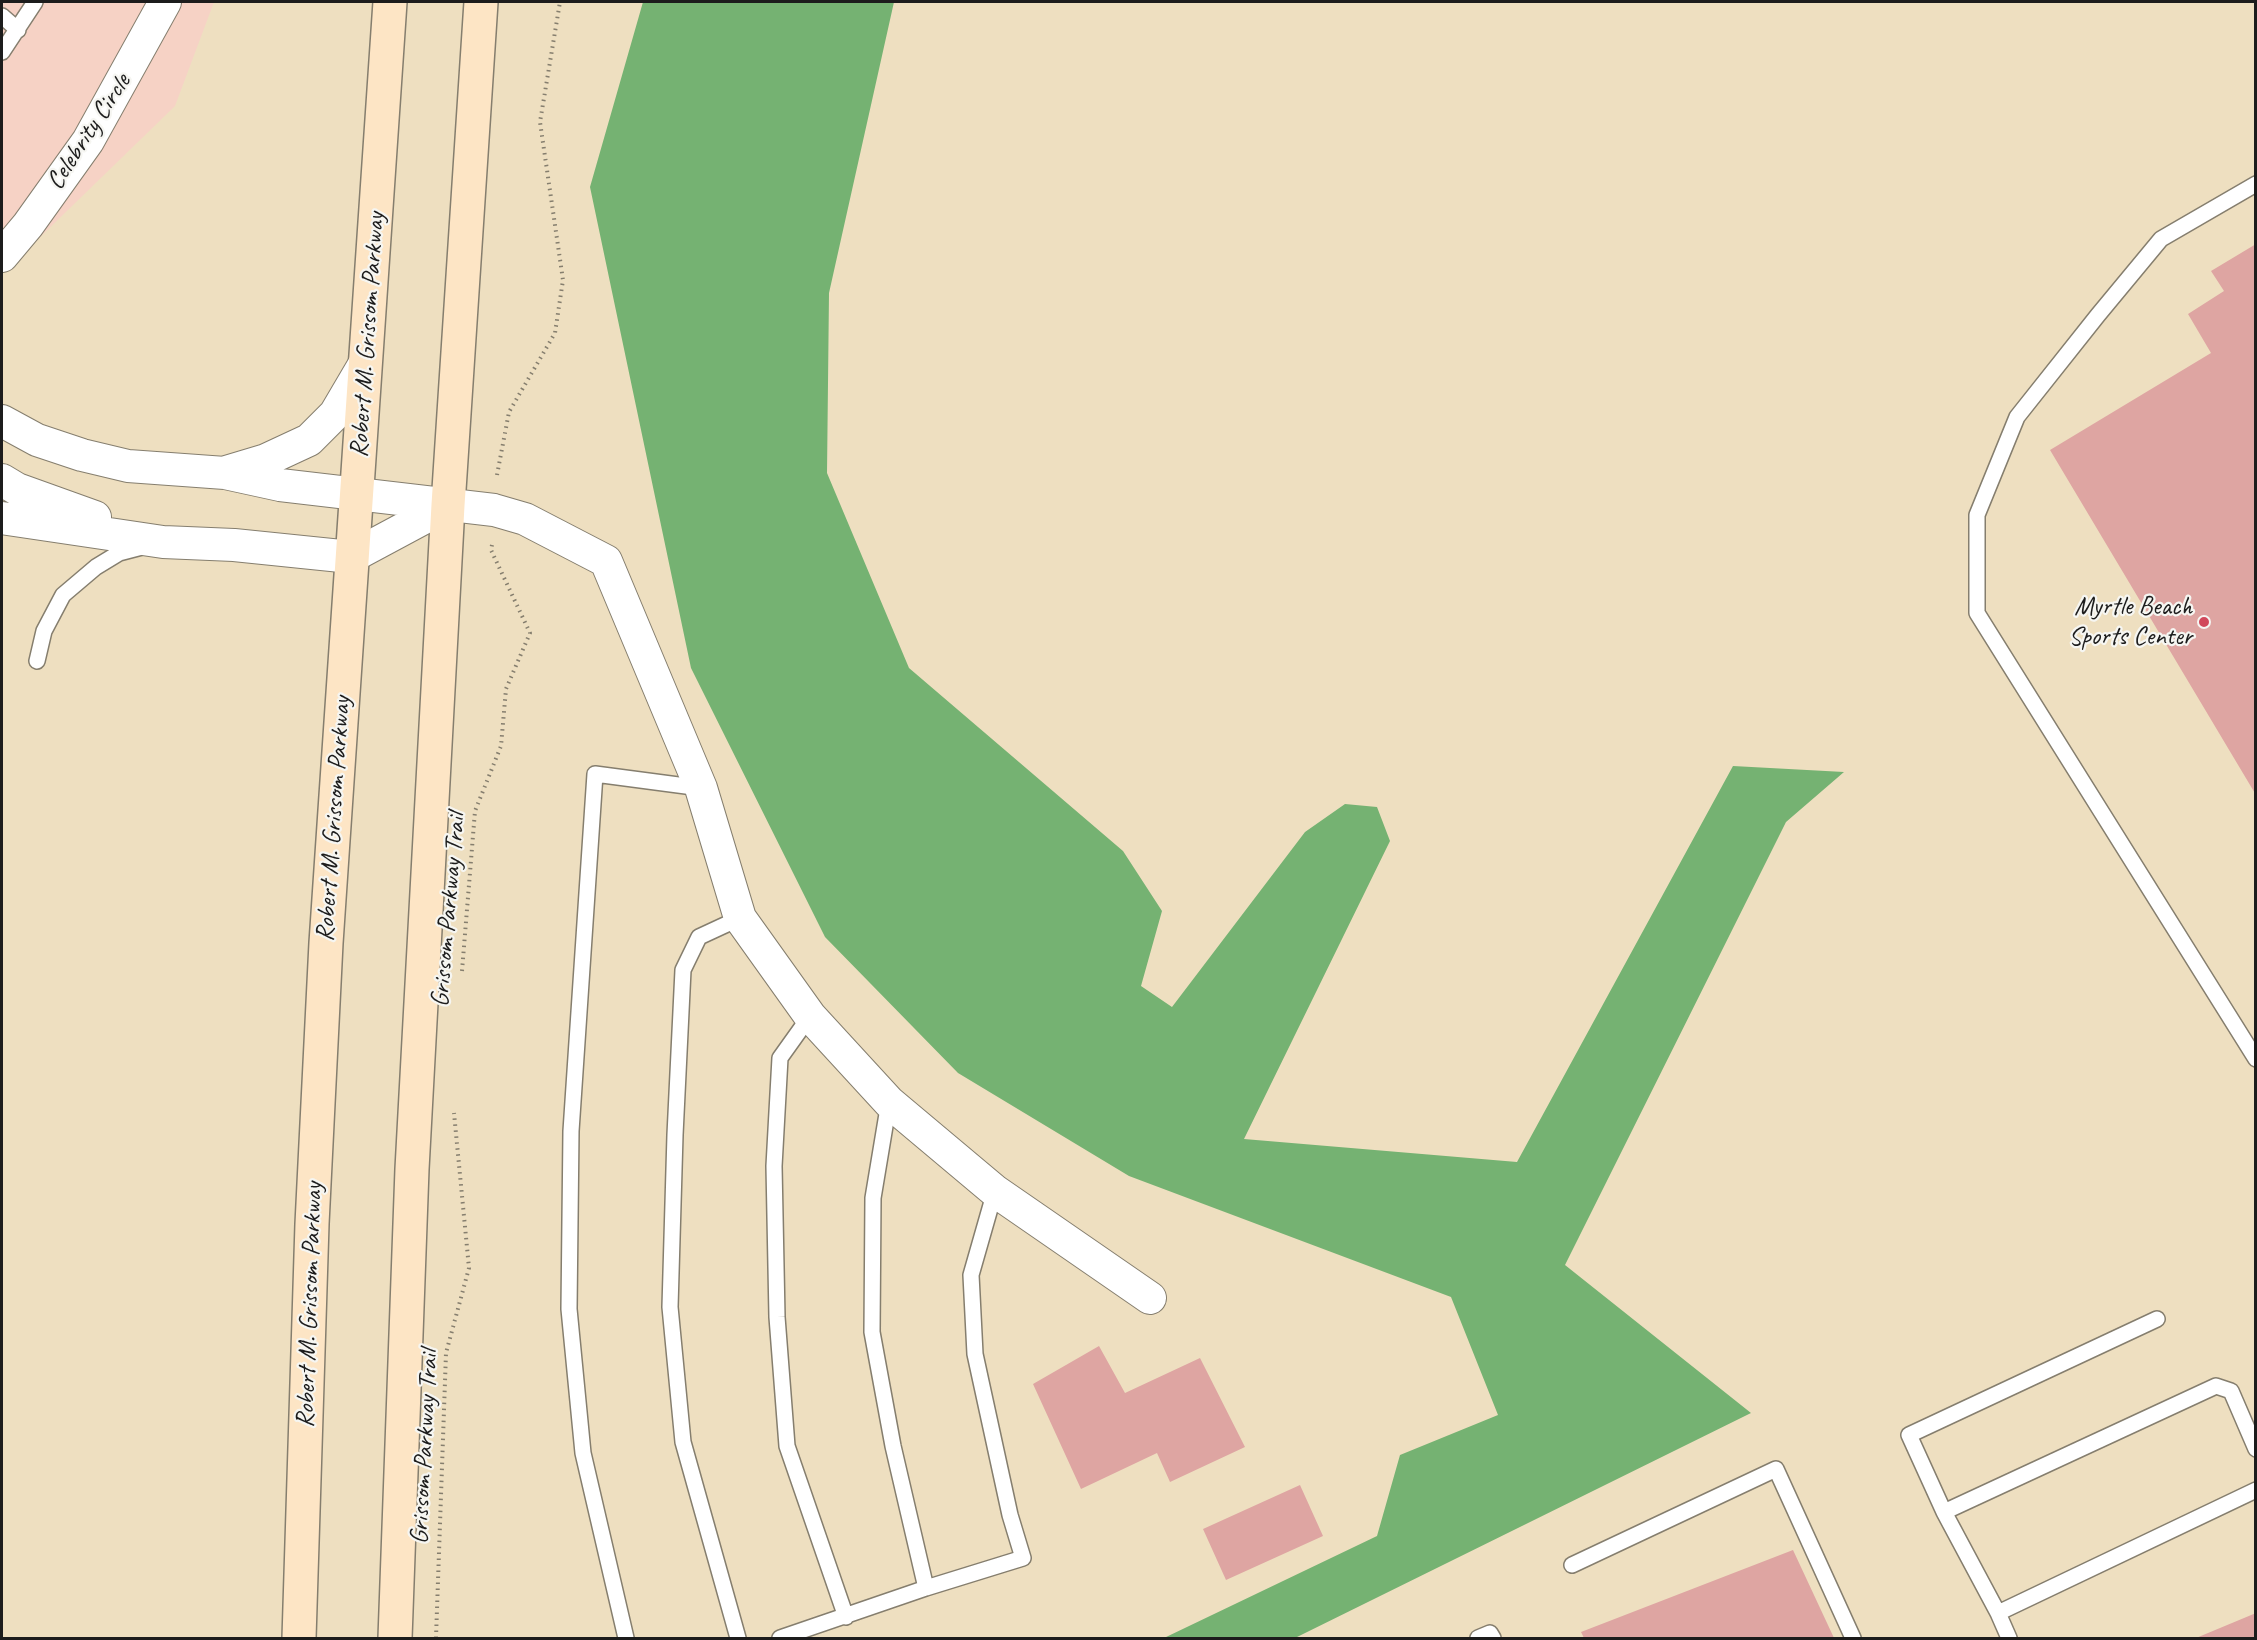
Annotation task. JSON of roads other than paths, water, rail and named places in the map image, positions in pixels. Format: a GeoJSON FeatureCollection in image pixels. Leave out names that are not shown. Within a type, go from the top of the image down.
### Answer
{"type":"FeatureCollection","features":[{"type":"Feature","properties":{"kind":"main road","name":"Robert M. Grissom Parkway"},"geometry":{"type":"LineString","coordinates":[[299,1638],[312,1224],[326,943],[390,2]]}},
{"type":"Feature","properties":{"kind":"main road"},"geometry":{"type":"LineString","coordinates":[[395,1638],[412,1169],[448,505],[481,2]]}},
{"type":"Feature","properties":{"kind":"street","name":"Celebrity Circle"},"geometry":{"type":"LineString","coordinates":[[2,256],[28,225],[88,141],[165,2]]}},
{"type":"Feature","properties":{"kind":"street"},"geometry":{"type":"LineString","coordinates":[[225,473],[266,460],[309,440],[334,414],[365,363]]}},
{"type":"Feature","properties":{"kind":"street"},"geometry":{"type":"LineString","coordinates":[[2,422],[37,440],[81,455],[128,466],[225,473],[280,485],[494,510],[525,519],[606,561],[701,788],[740,918],[810,1016],[889,1102],[995,1191],[1150,1298]]}},
{"type":"Feature","properties":{"kind":"street"},"geometry":{"type":"LineString","coordinates":[[2,480],[17,489],[163,542]]}},
{"type":"Feature","properties":{"kind":"street"},"geometry":{"type":"LineString","coordinates":[[2,518],[163,542],[234,545],[351,558],[448,505]]}},
{"type":"Feature","properties":{"kind":"lane"},"geometry":{"type":"LineString","coordinates":[[2,52],[35,2]]}},
{"type":"Feature","properties":{"kind":"lane"},"geometry":{"type":"LineString","coordinates":[[2,16],[18,30]]}},
{"type":"Feature","properties":{"kind":"lane"},"geometry":{"type":"LineString","coordinates":[[2256,184],[2161,239],[2017,417],[1977,515],[1977,613],[2256,1059]]}},
{"type":"Feature","properties":{"kind":"lane"},"geometry":{"type":"LineString","coordinates":[[37,661],[44,631],[63,595],[96,567],[119,553],[163,542]]}},
{"type":"Feature","properties":{"kind":"lane"},"geometry":{"type":"LineString","coordinates":[[626,1638],[583,1454],[569,1309],[571,1131],[595,774],[701,788]]}},
{"type":"Feature","properties":{"kind":"lane"},"geometry":{"type":"LineString","coordinates":[[738,1638],[683,1442],[670,1307],[683,970],[699,937],[740,918]]}},
{"type":"Feature","properties":{"kind":"lane"},"geometry":{"type":"LineString","coordinates":[[810,1016],[780,1058],[774,1166],[777,1317],[787,1446],[846,1617]]}},
{"type":"Feature","properties":{"kind":"lane"},"geometry":{"type":"LineString","coordinates":[[889,1102],[873,1198],[872,1332],[893,1446],[926,1588]]}},
{"type":"Feature","properties":{"kind":"lane"},"geometry":{"type":"LineString","coordinates":[[780,1638],[926,1588],[1023,1558],[1010,1515],[975,1354],[971,1275],[995,1191]]}},
{"type":"Feature","properties":{"kind":"lane"},"geometry":{"type":"LineString","coordinates":[[2009,1638],[1944,1512],[1909,1435],[2157,1319]]}},
{"type":"Feature","properties":{"kind":"lane"},"geometry":{"type":"LineString","coordinates":[[1944,1512],[2216,1386],[2231,1391],[2256,1449]]}},
{"type":"Feature","properties":{"kind":"lane"},"geometry":{"type":"LineString","coordinates":[[1572,1565],[1776,1469],[1853,1638]]}},
{"type":"Feature","properties":{"kind":"lane"},"geometry":{"type":"LineString","coordinates":[[1998,1613],[2256,1490]]}},
{"type":"Feature","properties":{"kind":"lane"},"geometry":{"type":"LineString","coordinates":[[1478,1638],[1490,1633],[1493,1638]]}},
{"type":"Feature","properties":{"kind":"place","name":"Myrtle Beach Sports Center"},"geometry":{"type":"Point","coordinates":[2204,622]}}]}
